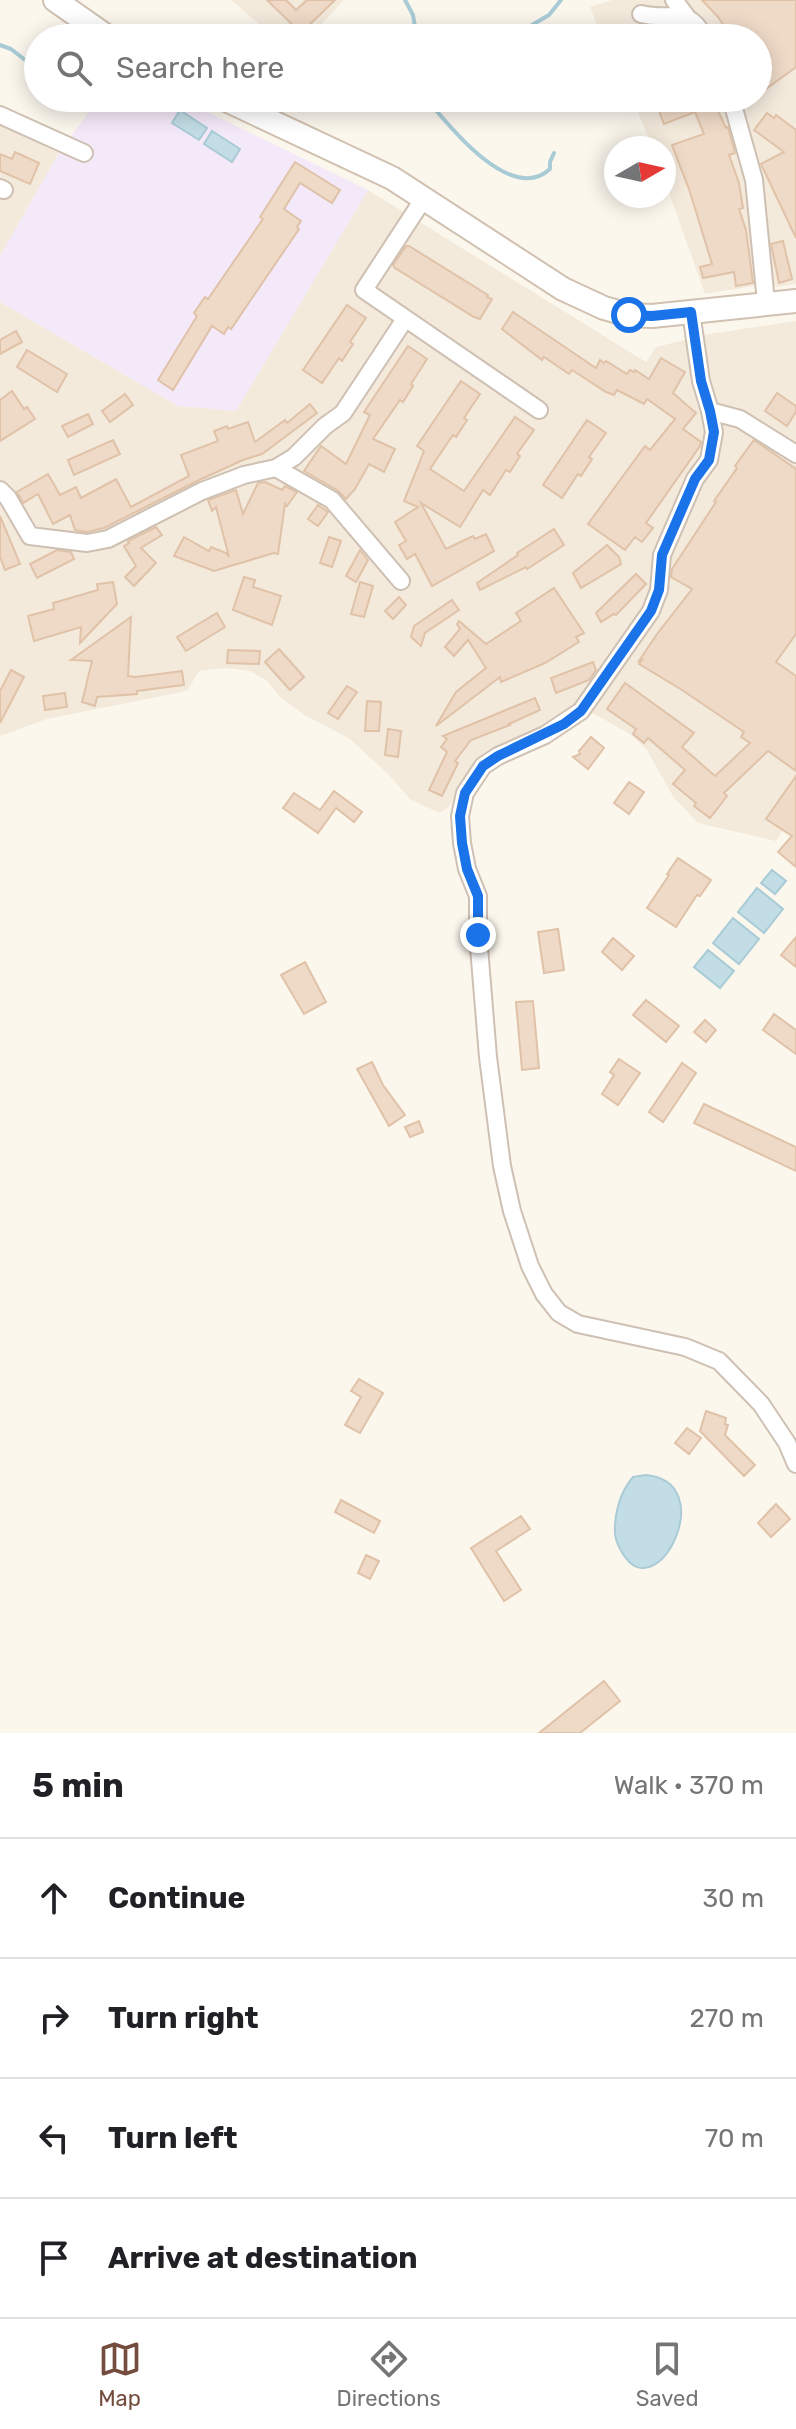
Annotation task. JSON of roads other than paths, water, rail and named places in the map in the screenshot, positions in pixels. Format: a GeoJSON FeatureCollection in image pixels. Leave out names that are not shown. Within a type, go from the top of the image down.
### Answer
{"type":"FeatureCollection","features":[{"type":"Feature","properties":{"kind":"street"},"geometry":{"type":"LineString","coordinates":[[55,0],[89,24]]}},
{"type":"Feature","properties":{"kind":"street"},"geometry":{"type":"LineString","coordinates":[[674,0],[697,24]]}},
{"type":"Feature","properties":{"kind":"street"},"geometry":{"type":"LineString","coordinates":[[641,14],[687,17]]}},
{"type":"Feature","properties":{"kind":"street"},"geometry":{"type":"LineString","coordinates":[[252,112],[392,178],[563,289],[604,308],[629,315],[652,316],[796,301]]}},
{"type":"Feature","properties":{"kind":"street"},"geometry":{"type":"LineString","coordinates":[[735,112],[754,180],[766,302]]}},
{"type":"Feature","properties":{"kind":"street"},"geometry":{"type":"LineString","coordinates":[[0,115],[84,153]]}},
{"type":"Feature","properties":{"kind":"street"},"geometry":{"type":"LineString","coordinates":[[424,198],[364,290],[539,410]]}},
{"type":"Feature","properties":{"kind":"street"},"geometry":{"type":"LineString","coordinates":[[691,312],[701,381],[714,432],[709,460],[695,479],[662,555],[659,590],[651,611],[581,711],[564,724],[483,766],[465,793],[460,816],[462,843],[467,869],[478,896],[487,1042],[502,1166],[525,1252],[544,1294],[559,1313],[578,1324],[685,1347],[719,1361],[761,1404],[787,1443],[796,1464]]}},
{"type":"Feature","properties":{"kind":"street"},"geometry":{"type":"LineString","coordinates":[[0,490],[30,536],[87,543],[108,539],[202,491],[244,475],[276,468],[294,457],[343,413],[405,319]]}},
{"type":"Feature","properties":{"kind":"street"},"geometry":{"type":"LineString","coordinates":[[710,411],[740,419],[796,454]]}},
{"type":"Feature","properties":{"kind":"street"},"geometry":{"type":"LineString","coordinates":[[276,468],[332,500],[401,581]]}},
{"type":"Feature","properties":{"kind":"water"},"geometry":{"type":"Polygon","coordinates":[[[179,112],[183,112],[207,128],[199,140],[172,123],[179,112]]]}},
{"type":"Feature","properties":{"kind":"water"},"geometry":{"type":"Polygon","coordinates":[[[212,131],[240,149],[232,162],[204,144],[212,131]]]}},
{"type":"Feature","properties":{"kind":"water"},"geometry":{"type":"Polygon","coordinates":[[[772,870],[786,881],[775,894],[761,883],[772,870]]]}},
{"type":"Feature","properties":{"kind":"water"},"geometry":{"type":"Polygon","coordinates":[[[757,888],[783,909],[764,933],[738,912],[757,888]]]}},
{"type":"Feature","properties":{"kind":"water"},"geometry":{"type":"Polygon","coordinates":[[[733,918],[759,939],[739,964],[713,943],[733,918]]]}},
{"type":"Feature","properties":{"kind":"water"},"geometry":{"type":"Polygon","coordinates":[[[708,950],[734,971],[720,988],[694,967],[708,950]]]}},
{"type":"Feature","properties":{"kind":"water"},"geometry":{"type":"Polygon","coordinates":[[[646,1475],[668,1483],[679,1498],[681,1517],[676,1537],[666,1554],[653,1565],[639,1568],[620,1549],[615,1526],[619,1504],[628,1483],[633,1477],[646,1475]]]}},
{"type":"Feature","properties":{"kind":"waterway"},"geometry":{"type":"LineString","coordinates":[[405,0],[415,24]]}},
{"type":"Feature","properties":{"kind":"waterway"},"geometry":{"type":"LineString","coordinates":[[534,24],[549,15],[561,0]]}},
{"type":"Feature","properties":{"kind":"waterway"},"geometry":{"type":"LineString","coordinates":[[0,45],[24,59]]}},
{"type":"Feature","properties":{"kind":"waterway"},"geometry":{"type":"LineString","coordinates":[[438,112],[482,157],[517,177],[534,177],[550,169],[554,153]]}}]}
